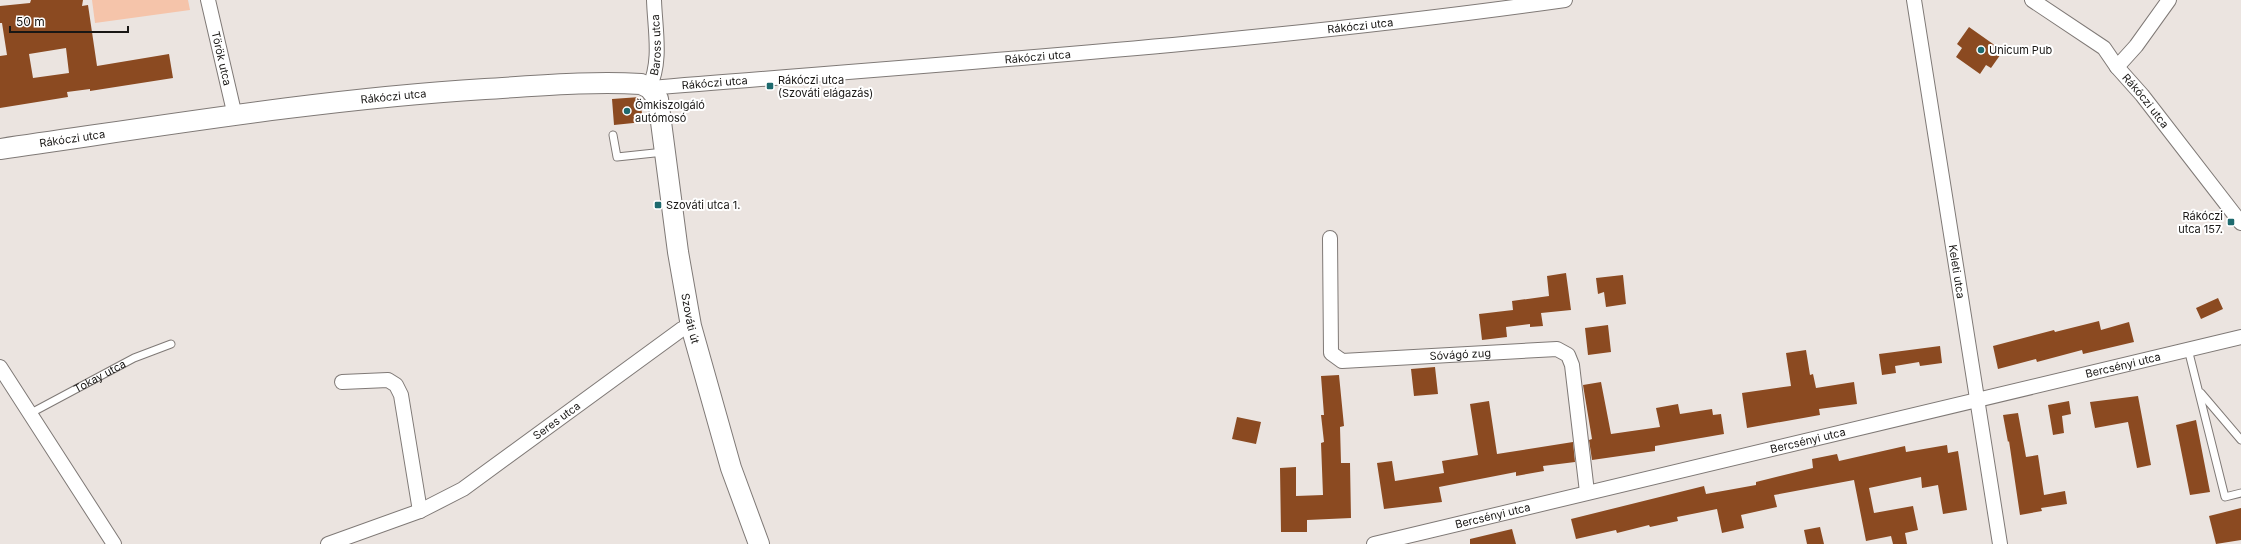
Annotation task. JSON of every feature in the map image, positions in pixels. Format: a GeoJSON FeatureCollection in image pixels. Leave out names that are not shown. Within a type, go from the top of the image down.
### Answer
{"type":"FeatureCollection","features":[{"type":"Feature","properties":{"kind":"main road","name":"Rákóczi utca"},"geometry":{"type":"LineString","coordinates":[[0,149],[234,116],[407,94],[579,84],[640,84],[648,88]]}},
{"type":"Feature","properties":{"kind":"main road","name":"Szováti út"},"geometry":{"type":"LineString","coordinates":[[648,88],[658,99],[664,152],[691,326],[731,468],[759,544]]}},
{"type":"Feature","properties":{"kind":"street","name":"Török utca"},"geometry":{"type":"LineString","coordinates":[[208,0],[234,116]]}},
{"type":"Feature","properties":{"kind":"street","name":"Baross utca"},"geometry":{"type":"LineString","coordinates":[[648,88],[655,76],[657,58],[654,0]]}},
{"type":"Feature","properties":{"kind":"street","name":"Keleti utca"},"geometry":{"type":"LineString","coordinates":[[1914,0],[2000,544]]}},
{"type":"Feature","properties":{"kind":"street","name":"Rákóczi utca"},"geometry":{"type":"LineString","coordinates":[[2032,0],[2104,48],[2117,67],[2142,95],[2241,223]]}},
{"type":"Feature","properties":{"kind":"street"},"geometry":{"type":"LineString","coordinates":[[2117,67],[2136,46],[2169,0]]}},
{"type":"Feature","properties":{"kind":"street","name":"Rákóczi utca"},"geometry":{"type":"LineString","coordinates":[[648,88],[1253,38],[1409,21],[1556,1]]}},
{"type":"Feature","properties":{"kind":"street","name":"Sóvágó zug"},"geometry":{"type":"LineString","coordinates":[[1330,238],[1330,353],[1342,361],[1557,348],[1568,355],[1572,365],[1587,492]]}},
{"type":"Feature","properties":{"kind":"street","name":"Seres utca"},"geometry":{"type":"LineString","coordinates":[[328,544],[420,511],[463,489],[682,329],[691,326]]}},
{"type":"Feature","properties":{"kind":"street","name":"Bercsényi utca"},"geometry":{"type":"LineString","coordinates":[[1374,544],[2241,337]]}},
{"type":"Feature","properties":{"kind":"street"},"geometry":{"type":"LineString","coordinates":[[0,367],[114,544]]}},
{"type":"Feature","properties":{"kind":"street"},"geometry":{"type":"LineString","coordinates":[[342,382],[388,380],[396,385],[401,395],[420,511]]}},
{"type":"Feature","properties":{"kind":"lane"},"geometry":{"type":"LineString","coordinates":[[613,135],[617,158],[664,152]]}},
{"type":"Feature","properties":{"kind":"lane","name":"Tokay utca"},"geometry":{"type":"LineString","coordinates":[[31,413],[134,358],[171,344]]}},
{"type":"Feature","properties":{"kind":"lane"},"geometry":{"type":"LineString","coordinates":[[2188,349],[2200,391],[2225,497],[2241,493]]}},
{"type":"Feature","properties":{"kind":"lane"},"geometry":{"type":"LineString","coordinates":[[2200,391],[2241,440]]}},
{"type":"Feature","properties":{"kind":"shaded area"},"geometry":{"type":"Polygon","coordinates":[[[92,0],[188,0],[190,10],[95,23],[92,0]]]}},
{"type":"Feature","properties":{"kind":"building"},"geometry":{"type":"Polygon","coordinates":[[[31,0],[83,0],[82,6],[88,5],[97,66],[169,54],[173,78],[90,91],[90,89],[67,92],[68,97],[0,108],[0,56],[7,55],[2,23],[0,23],[0,6],[30,3],[31,0]],[[66,48],[29,54],[33,78],[69,73],[66,48]]]}},
{"type":"Feature","properties":{"kind":"building","name":"Unicum Pub"},"geometry":{"type":"Polygon","coordinates":[[[1969,27],[2003,51],[1991,68],[1986,65],[1980,74],[1956,57],[1962,48],[1957,44],[1969,27]]]}},
{"type":"Feature","properties":{"kind":"building","name":"Ömkiszolgáló autómosó"},"geometry":{"type":"Polygon","coordinates":[[[640,97],[643,122],[614,125],[612,99],[640,97]]]}},
{"type":"Feature","properties":{"kind":"building"},"geometry":{"type":"Polygon","coordinates":[[[1566,273],[1571,310],[1541,313],[1543,326],[1530,327],[1530,324],[1506,327],[1507,337],[1482,340],[1479,314],[1513,310],[1512,301],[1549,296],[1547,276],[1566,273]]]}},
{"type":"Feature","properties":{"kind":"building"},"geometry":{"type":"Polygon","coordinates":[[[1623,275],[1626,304],[1606,307],[1604,292],[1598,294],[1596,278],[1623,275]]]}},
{"type":"Feature","properties":{"kind":"building"},"geometry":{"type":"Polygon","coordinates":[[[2218,298],[2223,309],[2201,319],[2196,308],[2218,298]]]}},
{"type":"Feature","properties":{"kind":"building"},"geometry":{"type":"Polygon","coordinates":[[[2099,321],[2101,330],[2129,322],[2134,342],[2083,354],[2082,350],[2037,362],[2036,359],[1998,369],[1993,346],[2054,330],[2055,332],[2099,321]]]}},
{"type":"Feature","properties":{"kind":"building"},"geometry":{"type":"Polygon","coordinates":[[[1608,325],[1611,352],[1588,355],[1585,328],[1608,325]]]}},
{"type":"Feature","properties":{"kind":"building"},"geometry":{"type":"Polygon","coordinates":[[[1940,346],[1942,363],[1920,366],[1919,362],[1895,366],[1896,373],[1882,375],[1879,354],[1940,346]]]}},
{"type":"Feature","properties":{"kind":"building"},"geometry":{"type":"Polygon","coordinates":[[[1806,350],[1810,375],[1813,374],[1816,388],[1854,382],[1857,404],[1819,409],[1820,415],[1747,428],[1742,393],[1791,386],[1786,353],[1806,350]]]}},
{"type":"Feature","properties":{"kind":"building"},"geometry":{"type":"Polygon","coordinates":[[[1435,367],[1438,394],[1414,396],[1411,369],[1435,367]]]}},
{"type":"Feature","properties":{"kind":"building"},"geometry":{"type":"Polygon","coordinates":[[[1339,375],[1344,426],[1340,427],[1341,463],[1350,463],[1351,518],[1307,520],[1307,532],[1281,532],[1280,468],[1296,467],[1296,496],[1323,495],[1321,443],[1324,442],[1321,415],[1324,415],[1321,376],[1339,375]]]}},
{"type":"Feature","properties":{"kind":"building"},"geometry":{"type":"Polygon","coordinates":[[[1601,382],[1611,434],[1660,427],[1656,408],[1678,404],[1680,414],[1712,409],[1713,415],[1721,414],[1724,434],[1655,446],[1655,451],[1592,460],[1589,440],[1592,439],[1583,385],[1601,382]]]}},
{"type":"Feature","properties":{"kind":"building"},"geometry":{"type":"Polygon","coordinates":[[[2138,396],[2151,465],[2137,468],[2128,422],[2095,428],[2090,402],[2138,396]]]}},
{"type":"Feature","properties":{"kind":"building"},"geometry":{"type":"Polygon","coordinates":[[[1489,401],[1497,454],[1573,442],[1575,462],[1543,466],[1544,471],[1516,476],[1516,472],[1439,487],[1442,502],[1384,509],[1377,463],[1392,461],[1395,481],[1444,473],[1442,461],[1478,455],[1470,404],[1489,401]]]}},
{"type":"Feature","properties":{"kind":"building"},"geometry":{"type":"Polygon","coordinates":[[[2069,401],[2071,414],[2062,416],[2064,433],[2053,435],[2048,405],[2069,401]]]}},
{"type":"Feature","properties":{"kind":"building"},"geometry":{"type":"Polygon","coordinates":[[[2018,413],[2026,457],[2038,455],[2044,495],[2065,491],[2067,504],[2041,508],[2042,511],[2020,515],[2009,441],[2008,442],[2003,415],[2018,413]]]}},
{"type":"Feature","properties":{"kind":"building"},"geometry":{"type":"Polygon","coordinates":[[[1237,417],[1261,422],[1256,444],[1232,439],[1237,417]]]}},
{"type":"Feature","properties":{"kind":"building"},"geometry":{"type":"Polygon","coordinates":[[[2196,420],[2210,492],[2190,495],[2176,425],[2196,420]]]}},
{"type":"Feature","properties":{"kind":"building"},"geometry":{"type":"Polygon","coordinates":[[[1947,445],[1948,453],[1958,451],[1967,510],[1943,514],[1938,485],[1922,488],[1921,477],[1869,488],[1874,513],[1913,506],[1918,530],[1905,533],[1907,544],[1893,544],[1891,536],[1866,541],[1854,480],[1774,495],[1777,507],[1741,515],[1744,528],[1722,533],[1717,509],[1677,517],[1678,521],[1650,527],[1649,525],[1617,533],[1616,530],[1576,539],[1571,519],[1704,486],[1706,494],[1756,485],[1756,482],[1813,468],[1812,459],[1837,454],[1839,461],[1905,446],[1906,452],[1947,445]]]}},
{"type":"Feature","properties":{"kind":"building"},"geometry":{"type":"Polygon","coordinates":[[[2241,508],[2241,540],[2216,544],[2209,516],[2241,508]]]}},
{"type":"Feature","properties":{"kind":"building"},"geometry":{"type":"Polygon","coordinates":[[[1820,527],[1824,544],[1807,544],[1804,530],[1820,527]]]}},
{"type":"Feature","properties":{"kind":"building"},"geometry":{"type":"Polygon","coordinates":[[[1512,529],[1516,544],[1470,544],[1470,539],[1512,529]]]}},
{"type":"Feature","properties":{"kind":"place","name":"Unicum Pub"},"geometry":{"type":"Point","coordinates":[1981,50]}},
{"type":"Feature","properties":{"kind":"place","name":"Rákóczi utca (Szováti elágazás)"},"geometry":{"type":"Point","coordinates":[770,86]}},
{"type":"Feature","properties":{"kind":"place","name":"Ömkiszolgáló autómosó"},"geometry":{"type":"Point","coordinates":[627,111]}},
{"type":"Feature","properties":{"kind":"place","name":"Szováti utca 1."},"geometry":{"type":"Point","coordinates":[658,205]}},
{"type":"Feature","properties":{"kind":"place","name":"Rákóczi utca 157."},"geometry":{"type":"Point","coordinates":[2231,222]}}]}
